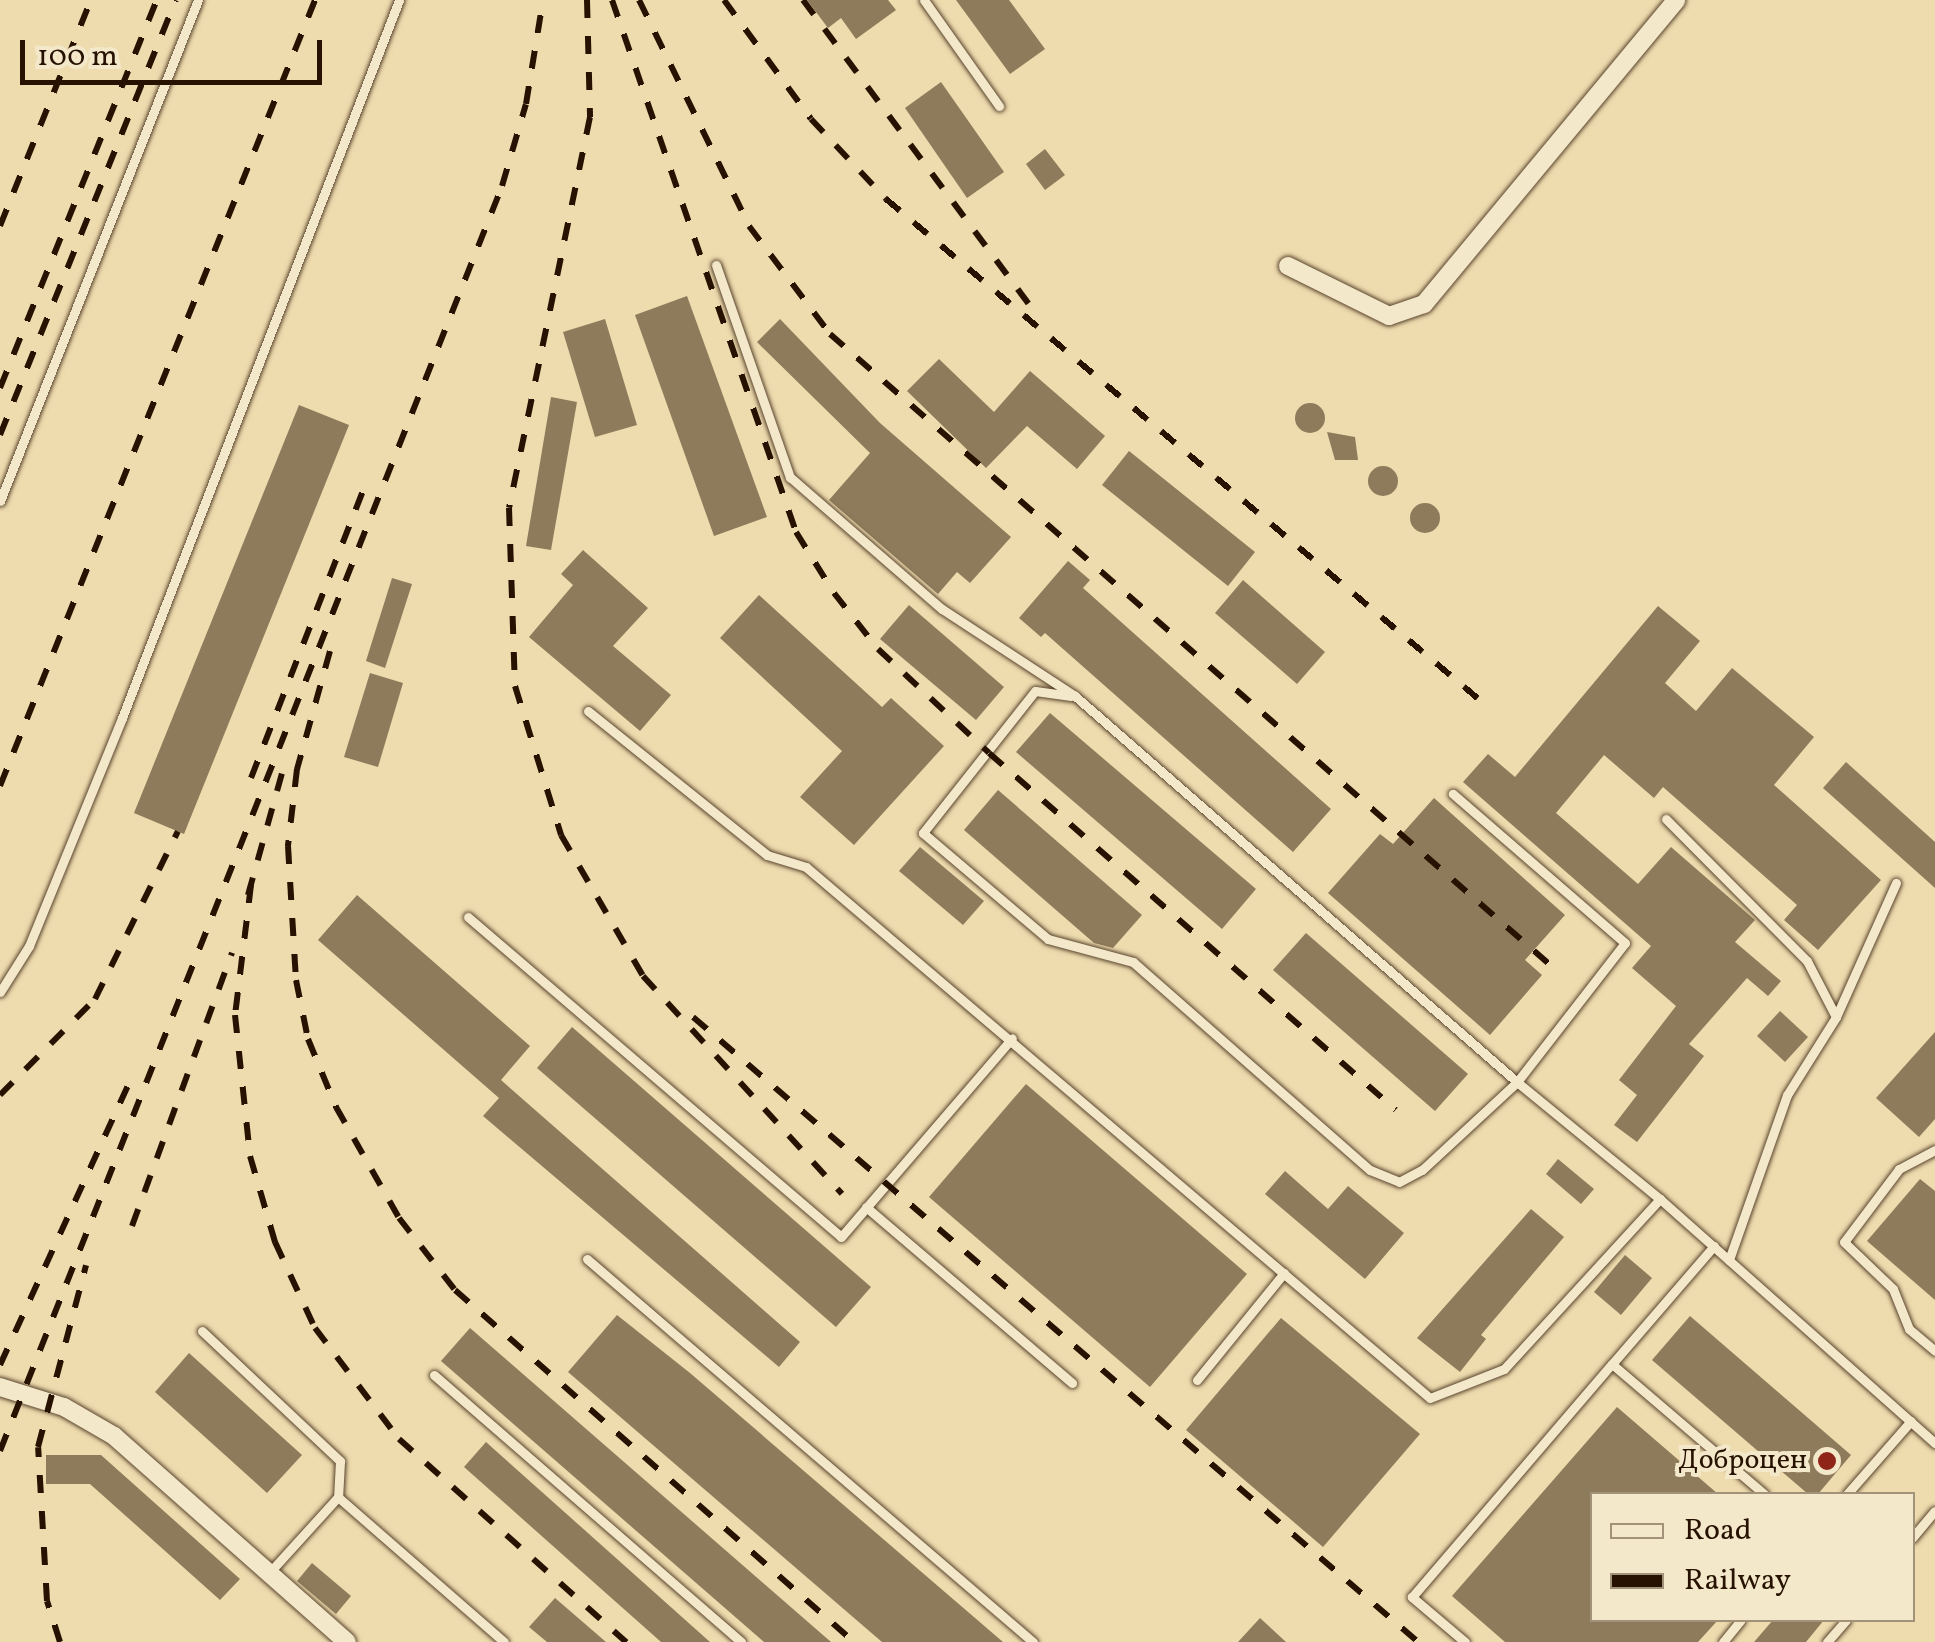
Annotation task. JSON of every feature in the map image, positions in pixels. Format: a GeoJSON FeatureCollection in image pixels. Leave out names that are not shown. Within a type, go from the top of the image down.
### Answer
{"type":"FeatureCollection","features":[{"type":"Feature","properties":{"kind":"street"},"geometry":{"type":"LineString","coordinates":[[1288,266],[1388,316],[1424,304],[1676,0]]}},
{"type":"Feature","properties":{"kind":"street"},"geometry":{"type":"LineString","coordinates":[[0,1388],[64,1407],[114,1436],[347,1642]]}},
{"type":"Feature","properties":{"kind":"lane"},"geometry":{"type":"LineString","coordinates":[[0,501],[198,0]]}},
{"type":"Feature","properties":{"kind":"lane"},"geometry":{"type":"LineString","coordinates":[[0,992],[29,946],[114,736],[399,0]]}},
{"type":"Feature","properties":{"kind":"lane"},"geometry":{"type":"LineString","coordinates":[[924,0],[999,106]]}},
{"type":"Feature","properties":{"kind":"lane"},"geometry":{"type":"LineString","coordinates":[[716,266],[790,477],[942,610],[1075,696],[1516,1082],[1660,1199],[1935,1443]]}},
{"type":"Feature","properties":{"kind":"lane"},"geometry":{"type":"LineString","coordinates":[[1075,696],[1035,691],[923,834],[1048,939],[1134,962],[1384,1176],[1400,1182],[1422,1170],[1516,1082],[1625,943],[1453,794]]}},
{"type":"Feature","properties":{"kind":"lane"},"geometry":{"type":"LineString","coordinates":[[588,710],[767,855],[806,866],[1430,1398],[1504,1369],[1660,1199]]}},
{"type":"Feature","properties":{"kind":"lane"},"geometry":{"type":"LineString","coordinates":[[1666,818],[1807,961],[1836,1017]]}},
{"type":"Feature","properties":{"kind":"lane"},"geometry":{"type":"LineString","coordinates":[[1729,1260],[1787,1095],[1836,1017],[1896,883]]}},
{"type":"Feature","properties":{"kind":"lane"},"geometry":{"type":"LineString","coordinates":[[468,916],[840,1237],[1012,1038]]}},
{"type":"Feature","properties":{"kind":"lane"},"geometry":{"type":"LineString","coordinates":[[1935,1150],[1898,1169],[1844,1242],[1893,1289],[1909,1329],[1935,1351]]}},
{"type":"Feature","properties":{"kind":"lane"},"geometry":{"type":"LineString","coordinates":[[866,1207],[1072,1384]]}},
{"type":"Feature","properties":{"kind":"lane"},"geometry":{"type":"LineString","coordinates":[[1465,1642],[1412,1597],[1714,1246]]}},
{"type":"Feature","properties":{"kind":"lane"},"geometry":{"type":"LineString","coordinates":[[588,1260],[1033,1642]]}},
{"type":"Feature","properties":{"kind":"lane"},"geometry":{"type":"LineString","coordinates":[[1197,1380],[1284,1273]]}},
{"type":"Feature","properties":{"kind":"lane"},"geometry":{"type":"LineString","coordinates":[[202,1331],[340,1461],[338,1497],[270,1574]]}},
{"type":"Feature","properties":{"kind":"lane"},"geometry":{"type":"LineString","coordinates":[[1612,1364],[1762,1492]]}},
{"type":"Feature","properties":{"kind":"lane"},"geometry":{"type":"LineString","coordinates":[[434,1375],[740,1642]]}},
{"type":"Feature","properties":{"kind":"lane"},"geometry":{"type":"LineString","coordinates":[[1850,1492],[1911,1421]]}},
{"type":"Feature","properties":{"kind":"lane"},"geometry":{"type":"LineString","coordinates":[[338,1497],[504,1642]]}},
{"type":"Feature","properties":{"kind":"lane"},"geometry":{"type":"LineString","coordinates":[[1915,1534],[1935,1511]]}},
{"type":"Feature","properties":{"kind":"lane"},"geometry":{"type":"LineString","coordinates":[[1722,1642],[1740,1622]]}},
{"type":"Feature","properties":{"kind":"lane"},"geometry":{"type":"LineString","coordinates":[[1827,1642],[1844,1622]]}},
{"type":"Feature","properties":{"kind":"building"},"geometry":{"type":"Polygon","coordinates":[[[807,0],[888,0],[896,10],[856,39],[841,18],[828,28],[807,0]]]}},
{"type":"Feature","properties":{"kind":"building"},"geometry":{"type":"Polygon","coordinates":[[[956,0],[1009,0],[1045,49],[1010,74],[956,0]]]}},
{"type":"Feature","properties":{"kind":"building"},"geometry":{"type":"Polygon","coordinates":[[[941,82],[1004,172],[967,198],[905,108],[941,82]]]}},
{"type":"Feature","properties":{"kind":"building"},"geometry":{"type":"Polygon","coordinates":[[[1045,149],[1065,175],[1045,190],[1026,164],[1045,149]]]}},
{"type":"Feature","properties":{"kind":"building"},"geometry":{"type":"Polygon","coordinates":[[[687,296],[767,517],[714,536],[635,315],[687,296]]]}},
{"type":"Feature","properties":{"kind":"building"},"geometry":{"type":"Polygon","coordinates":[[[605,319],[637,425],[595,437],[563,332],[605,319]]]}},
{"type":"Feature","properties":{"kind":"building"},"geometry":{"type":"Polygon","coordinates":[[[780,319],[880,423],[1011,537],[970,583],[957,572],[938,594],[829,500],[870,453],[757,342],[780,319]]]}},
{"type":"Feature","properties":{"kind":"building"},"geometry":{"type":"Polygon","coordinates":[[[939,359],[994,412],[1030,371],[1105,436],[1077,469],[1027,426],[986,468],[907,391],[939,359]]]}},
{"type":"Feature","properties":{"kind":"building"},"geometry":{"type":"Polygon","coordinates":[[[551,397],[577,402],[551,550],[526,546],[551,397]]]}},
{"type":"Feature","properties":{"kind":"building"},"geometry":{"type":"Polygon","coordinates":[[[1310,403],[1321,407],[1325,418],[1321,429],[1310,433],[1299,429],[1295,418],[1299,407],[1310,403]]]}},
{"type":"Feature","properties":{"kind":"building"},"geometry":{"type":"Polygon","coordinates":[[[299,405],[349,425],[184,834],[134,813],[299,405]]]}},
{"type":"Feature","properties":{"kind":"building"},"geometry":{"type":"Polygon","coordinates":[[[1327,432],[1355,437],[1358,460],[1335,460],[1327,432]]]}},
{"type":"Feature","properties":{"kind":"building"},"geometry":{"type":"Polygon","coordinates":[[[1129,451],[1255,552],[1228,586],[1102,485],[1129,451]]]}},
{"type":"Feature","properties":{"kind":"building"},"geometry":{"type":"Polygon","coordinates":[[[1383,466],[1394,470],[1398,481],[1394,492],[1383,496],[1372,492],[1368,481],[1372,470],[1383,466]]]}},
{"type":"Feature","properties":{"kind":"building"},"geometry":{"type":"Polygon","coordinates":[[[1425,503],[1436,507],[1440,518],[1436,529],[1425,533],[1414,529],[1410,518],[1414,507],[1425,503]]]}},
{"type":"Feature","properties":{"kind":"building"},"geometry":{"type":"Polygon","coordinates":[[[583,550],[648,608],[613,646],[671,695],[640,731],[529,637],[573,585],[561,574],[583,550]]]}},
{"type":"Feature","properties":{"kind":"building"},"geometry":{"type":"Polygon","coordinates":[[[1068,561],[1090,580],[1083,588],[1331,809],[1293,852],[1045,633],[1041,637],[1019,618],[1068,561]]]}},
{"type":"Feature","properties":{"kind":"building"},"geometry":{"type":"Polygon","coordinates":[[[392,578],[412,584],[385,668],[366,661],[392,578]]]}},
{"type":"Feature","properties":{"kind":"building"},"geometry":{"type":"Polygon","coordinates":[[[1243,580],[1325,652],[1297,684],[1215,613],[1243,580]]]}},
{"type":"Feature","properties":{"kind":"building"},"geometry":{"type":"Polygon","coordinates":[[[759,595],[882,707],[891,698],[944,746],[854,845],[800,797],[842,751],[720,638],[759,595]]]}},
{"type":"Feature","properties":{"kind":"building"},"geometry":{"type":"Polygon","coordinates":[[[909,605],[1004,687],[976,720],[880,639],[909,605]]]}},
{"type":"Feature","properties":{"kind":"building"},"geometry":{"type":"Polygon","coordinates":[[[1658,606],[1700,641],[1665,683],[1696,711],[1732,668],[1814,737],[1774,785],[1881,880],[1818,950],[1784,920],[1797,905],[1663,787],[1654,798],[1604,755],[1556,813],[1638,884],[1671,847],[1755,920],[1735,942],[1781,981],[1768,996],[1747,978],[1689,1044],[1704,1056],[1637,1142],[1614,1125],[1637,1095],[1619,1080],[1676,1006],[1632,968],[1651,946],[1463,782],[1488,754],[1515,777],[1658,606]]]}},
{"type":"Feature","properties":{"kind":"building"},"geometry":{"type":"Polygon","coordinates":[[[370,673],[403,683],[378,767],[344,757],[370,673]]]}},
{"type":"Feature","properties":{"kind":"building"},"geometry":{"type":"Polygon","coordinates":[[[1050,713],[1256,889],[1222,929],[1016,752],[1050,713]]]}},
{"type":"Feature","properties":{"kind":"building"},"geometry":{"type":"Polygon","coordinates":[[[1846,762],[1935,842],[1935,888],[1823,788],[1846,762]]]}},
{"type":"Feature","properties":{"kind":"building"},"geometry":{"type":"Polygon","coordinates":[[[998,790],[1142,915],[1113,948],[1094,943],[964,830],[998,790]]]}},
{"type":"Feature","properties":{"kind":"building"},"geometry":{"type":"Polygon","coordinates":[[[1434,798],[1565,915],[1525,960],[1542,975],[1490,1035],[1328,893],[1380,834],[1393,844],[1434,798]]]}},
{"type":"Feature","properties":{"kind":"building"},"geometry":{"type":"Polygon","coordinates":[[[920,847],[984,901],[963,925],[899,871],[920,847]]]}},
{"type":"Feature","properties":{"kind":"building"},"geometry":{"type":"Polygon","coordinates":[[[357,895],[530,1046],[501,1080],[800,1342],[779,1367],[483,1116],[499,1098],[318,940],[357,895]]]}},
{"type":"Feature","properties":{"kind":"building"},"geometry":{"type":"Polygon","coordinates":[[[1306,933],[1468,1074],[1435,1111],[1273,970],[1306,933]]]}},
{"type":"Feature","properties":{"kind":"building"},"geometry":{"type":"Polygon","coordinates":[[[1780,1011],[1808,1037],[1785,1062],[1757,1036],[1780,1011]]]}},
{"type":"Feature","properties":{"kind":"building"},"geometry":{"type":"Polygon","coordinates":[[[572,1027],[871,1287],[836,1327],[537,1068],[572,1027]]]}},
{"type":"Feature","properties":{"kind":"building"},"geometry":{"type":"Polygon","coordinates":[[[1935,1032],[1935,1119],[1919,1137],[1876,1098],[1935,1032]]]}},
{"type":"Feature","properties":{"kind":"building"},"geometry":{"type":"Polygon","coordinates":[[[1026,1084],[1247,1274],[1150,1387],[929,1197],[1026,1084]]]}},
{"type":"Feature","properties":{"kind":"building"},"geometry":{"type":"Polygon","coordinates":[[[1558,1159],[1594,1189],[1581,1204],[1546,1174],[1558,1159]]]}},
{"type":"Feature","properties":{"kind":"building"},"geometry":{"type":"Polygon","coordinates":[[[1285,1171],[1328,1209],[1348,1186],[1404,1233],[1365,1279],[1265,1194],[1285,1171]]]}},
{"type":"Feature","properties":{"kind":"building"},"geometry":{"type":"Polygon","coordinates":[[[1920,1179],[1935,1191],[1935,1300],[1867,1241],[1920,1179]]]}},
{"type":"Feature","properties":{"kind":"building"},"geometry":{"type":"Polygon","coordinates":[[[1531,1209],[1564,1237],[1481,1335],[1486,1339],[1460,1372],[1417,1338],[1531,1209]]]}},
{"type":"Feature","properties":{"kind":"building"},"geometry":{"type":"Polygon","coordinates":[[[1625,1255],[1652,1278],[1621,1315],[1594,1292],[1625,1255]]]}},
{"type":"Feature","properties":{"kind":"building"},"geometry":{"type":"Polygon","coordinates":[[[617,1315],[1003,1642],[882,1642],[568,1372],[617,1315]]]}},
{"type":"Feature","properties":{"kind":"building"},"geometry":{"type":"Polygon","coordinates":[[[1690,1316],[1851,1455],[1820,1492],[1806,1492],[1652,1360],[1690,1316]]]}},
{"type":"Feature","properties":{"kind":"building"},"geometry":{"type":"Polygon","coordinates":[[[1281,1318],[1420,1434],[1323,1547],[1186,1430],[1281,1318]]]}},
{"type":"Feature","properties":{"kind":"building"},"geometry":{"type":"Polygon","coordinates":[[[470,1328],[831,1642],[764,1642],[441,1361],[470,1328]]]}},
{"type":"Feature","properties":{"kind":"building"},"geometry":{"type":"Polygon","coordinates":[[[189,1353],[302,1455],[267,1493],[155,1392],[189,1353]]]}},
{"type":"Feature","properties":{"kind":"building"},"geometry":{"type":"Polygon","coordinates":[[[1617,1407],[1716,1492],[1590,1492],[1590,1622],[1716,1622],[1698,1642],[1505,1642],[1452,1596],[1617,1407]]]}},
{"type":"Feature","properties":{"kind":"building"},"geometry":{"type":"Polygon","coordinates":[[[486,1442],[710,1642],[661,1642],[464,1467],[486,1442]]]}},
{"type":"Feature","properties":{"kind":"building"},"geometry":{"type":"Polygon","coordinates":[[[46,1455],[101,1455],[240,1579],[220,1600],[90,1484],[46,1484],[46,1455]]]}},
{"type":"Feature","properties":{"kind":"building"},"geometry":{"type":"Polygon","coordinates":[[[312,1563],[351,1596],[336,1614],[297,1581],[312,1563]]]}},
{"type":"Feature","properties":{"kind":"building"},"geometry":{"type":"Polygon","coordinates":[[[555,1598],[606,1642],[547,1642],[529,1627],[555,1598]]]}},
{"type":"Feature","properties":{"kind":"building"},"geometry":{"type":"Polygon","coordinates":[[[1260,1618],[1286,1642],[1238,1642],[1260,1618]]]}},
{"type":"Feature","properties":{"kind":"building"},"geometry":{"type":"Polygon","coordinates":[[[1771,1622],[1822,1622],[1806,1642],[1754,1642],[1771,1622]]]}},
{"type":"Feature","properties":{"kind":"railway"},"geometry":{"type":"LineString","coordinates":[[0,226],[91,0]]}},
{"type":"Feature","properties":{"kind":"railway"},"geometry":{"type":"LineString","coordinates":[[0,388],[157,0]]}},
{"type":"Feature","properties":{"kind":"railway"},"geometry":{"type":"LineString","coordinates":[[0,435],[176,0]]}},
{"type":"Feature","properties":{"kind":"railway"},"geometry":{"type":"LineString","coordinates":[[0,786],[315,0]]}},
{"type":"Feature","properties":{"kind":"railway"},"geometry":{"type":"LineString","coordinates":[[0,1451],[502,186],[526,104],[543,0]]}},
{"type":"Feature","properties":{"kind":"railway"},"geometry":{"type":"LineString","coordinates":[[587,0],[590,117],[509,508],[515,686],[561,835],[643,976],[842,1194]]}},
{"type":"Feature","properties":{"kind":"railway"},"geometry":{"type":"LineString","coordinates":[[612,0],[796,532],[834,593],[878,649],[989,753],[1396,1110]]}},
{"type":"Feature","properties":{"kind":"railway"},"geometry":{"type":"LineString","coordinates":[[639,0],[749,226],[830,334],[1557,971]]}},
{"type":"Feature","properties":{"kind":"railway"},"geometry":{"type":"LineString","coordinates":[[724,0],[811,119],[886,199],[1482,702]]}},
{"type":"Feature","properties":{"kind":"railway"},"geometry":{"type":"LineString","coordinates":[[803,0],[1030,306]]}},
{"type":"Feature","properties":{"kind":"railway"},"geometry":{"type":"LineString","coordinates":[[251,778],[365,485]]}},
{"type":"Feature","properties":{"kind":"railway"},"geometry":{"type":"LineString","coordinates":[[330,651],[297,769],[288,846],[296,980],[308,1039],[336,1107],[399,1218],[455,1290],[854,1642]]}},
{"type":"Feature","properties":{"kind":"railway"},"geometry":{"type":"LineString","coordinates":[[248,895],[283,770]]}},
{"type":"Feature","properties":{"kind":"railway"},"geometry":{"type":"LineString","coordinates":[[0,1095],[95,999],[178,831]]}},
{"type":"Feature","properties":{"kind":"railway"},"geometry":{"type":"LineString","coordinates":[[251,885],[235,1015],[250,1156],[275,1242],[315,1328],[399,1439],[626,1642]]}},
{"type":"Feature","properties":{"kind":"railway"},"geometry":{"type":"LineString","coordinates":[[132,1226],[232,953]]}},
{"type":"Feature","properties":{"kind":"railway"},"geometry":{"type":"LineString","coordinates":[[693,1017],[1418,1642]]}},
{"type":"Feature","properties":{"kind":"railway"},"geometry":{"type":"LineString","coordinates":[[0,1365],[133,1075]]}},
{"type":"Feature","properties":{"kind":"railway"},"geometry":{"type":"LineString","coordinates":[[60,1642],[47,1601],[38,1447],[86,1265]]}},
{"type":"Feature","properties":{"kind":"place","name":"Доброцен"},"geometry":{"type":"Point","coordinates":[1827,1461]}}]}
